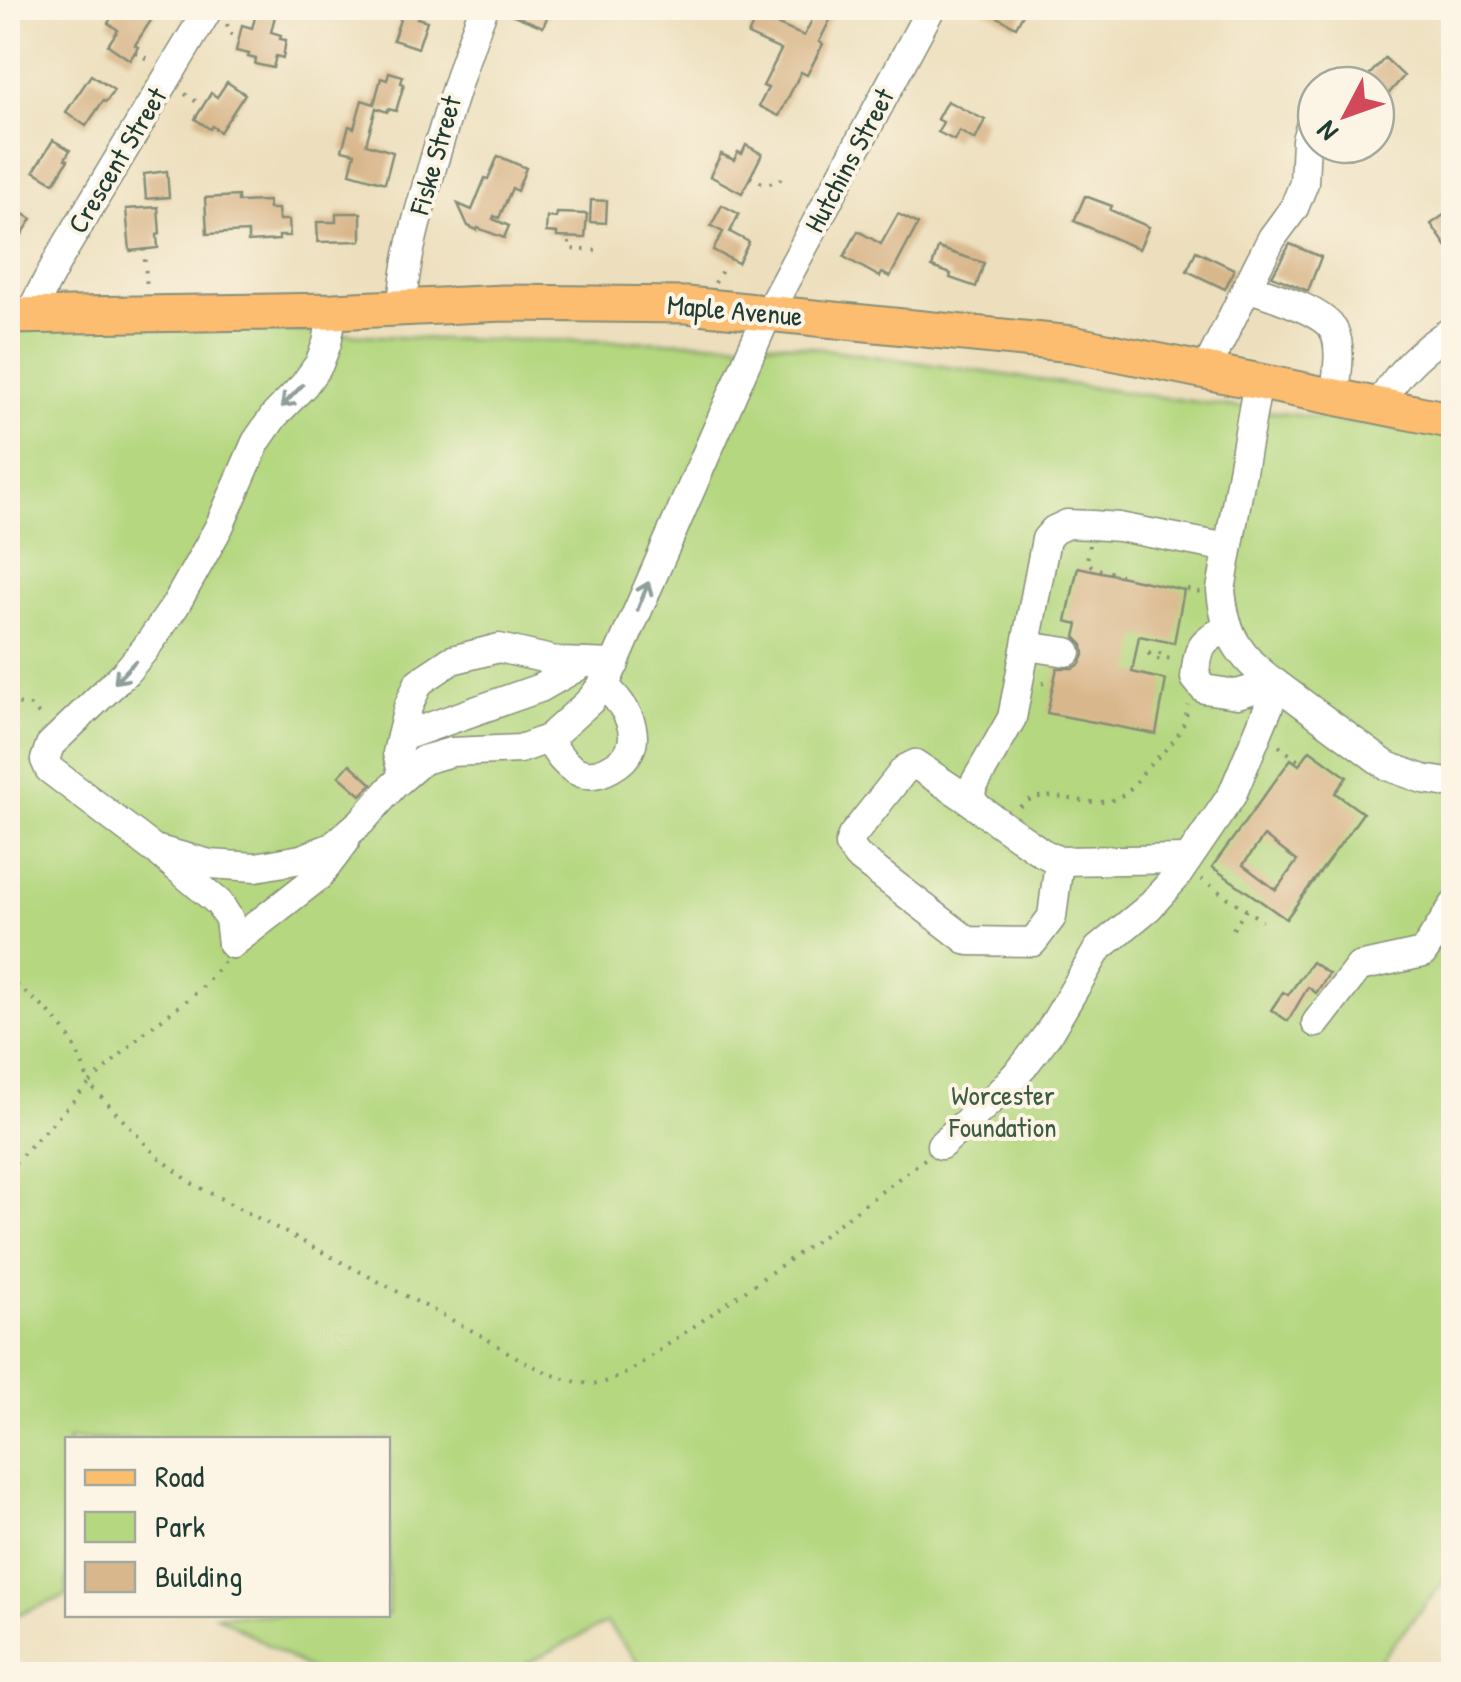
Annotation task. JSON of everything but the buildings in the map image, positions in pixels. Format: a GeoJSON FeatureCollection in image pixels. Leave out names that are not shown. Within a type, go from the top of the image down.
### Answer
{"type":"FeatureCollection","features":[{"type":"Feature","properties":{"kind":"main road","name":"Maple Avenue"},"geometry":{"type":"LineString","coordinates":[[18,316],[333,311],[484,303],[648,303],[1072,344],[1454,421]]}},
{"type":"Feature","properties":{"kind":"street","name":"Fiske Street"},"geometry":{"type":"LineString","coordinates":[[402,306],[407,259],[418,215],[460,67],[484,8]]}},
{"type":"Feature","properties":{"kind":"street","name":"Hutchins Street"},"geometry":{"type":"LineString","coordinates":[[609,674],[768,314],[930,8]]}},
{"type":"Feature","properties":{"kind":"street","name":"Crescent Street"},"geometry":{"type":"LineString","coordinates":[[18,316],[218,12]]}},
{"type":"Feature","properties":{"kind":"street"},"geometry":{"type":"LineString","coordinates":[[1206,370],[1272,238],[1294,208],[1304,184],[1305,165]]}},
{"type":"Feature","properties":{"kind":"street"},"geometry":{"type":"LineString","coordinates":[[1248,286],[1298,306],[1322,319],[1334,331],[1338,351],[1335,397]]}},
{"type":"Feature","properties":{"kind":"street"},"geometry":{"type":"LineString","coordinates":[[232,944],[229,919],[219,903],[52,772],[52,748],[126,672],[175,606],[219,527],[256,442],[319,364],[328,343],[333,311]]}},
{"type":"Feature","properties":{"kind":"street"},"geometry":{"type":"LineString","coordinates":[[1379,406],[1407,365],[1454,328]]}},
{"type":"Feature","properties":{"kind":"street"},"geometry":{"type":"LineString","coordinates":[[1258,381],[1221,590],[1228,629],[1237,647],[1256,668],[1367,753],[1387,766],[1423,780],[1454,784]]}},
{"type":"Feature","properties":{"kind":"street"},"geometry":{"type":"LineString","coordinates":[[975,804],[972,788],[1012,718],[1046,539],[1054,530],[1067,524],[1119,527],[1228,548]]}},
{"type":"Feature","properties":{"kind":"street"},"geometry":{"type":"LineString","coordinates":[[1228,629],[1210,636],[1198,652],[1195,678],[1204,689],[1237,694],[1275,683]]}},
{"type":"Feature","properties":{"kind":"street"},"geometry":{"type":"LineString","coordinates":[[1026,646],[1067,652]]}},
{"type":"Feature","properties":{"kind":"street"},"geometry":{"type":"LineString","coordinates":[[403,776],[397,753],[408,706],[419,682],[452,660],[499,648],[560,662],[584,663],[609,674],[632,726],[632,745],[623,759],[604,772],[586,774],[566,763],[548,740]]}},
{"type":"Feature","properties":{"kind":"street"},"geometry":{"type":"LineString","coordinates":[[401,737],[540,688],[584,663]]}},
{"type":"Feature","properties":{"kind":"street"},"geometry":{"type":"LineString","coordinates":[[232,944],[319,876],[352,832],[403,776],[424,760],[441,754],[520,749],[548,740],[584,708],[609,674]]}},
{"type":"Feature","properties":{"kind":"street"},"geometry":{"type":"LineString","coordinates":[[941,1145],[1016,1075],[1048,1034],[1098,949],[1192,868],[1232,794],[1270,706],[1275,683]]}},
{"type":"Feature","properties":{"kind":"street"},"geometry":{"type":"LineString","coordinates":[[1059,861],[1052,916],[1033,942],[968,941],[849,846],[852,836],[905,769],[915,764],[1059,861],[1192,868]]}},
{"type":"Feature","properties":{"kind":"street"},"geometry":{"type":"LineString","coordinates":[[154,849],[210,864],[256,867],[317,854],[352,832]]}},
{"type":"Feature","properties":{"kind":"street"},"geometry":{"type":"LineString","coordinates":[[1316,1023],[1360,967],[1423,953],[1454,904]]}},
{"type":"Feature","properties":{"kind":"path"},"geometry":{"type":"LineString","coordinates":[[218,12],[229,32],[238,39]]}},
{"type":"Feature","properties":{"kind":"path"},"geometry":{"type":"LineString","coordinates":[[135,52],[158,65]]}},
{"type":"Feature","properties":{"kind":"path"},"geometry":{"type":"LineString","coordinates":[[750,178],[765,184],[779,181],[785,172]]}},
{"type":"Feature","properties":{"kind":"path"},"geometry":{"type":"LineString","coordinates":[[569,242],[569,249],[603,251]]}},
{"type":"Feature","properties":{"kind":"path"},"geometry":{"type":"LineString","coordinates":[[144,250],[148,299]]}},
{"type":"Feature","properties":{"kind":"path"},"geometry":{"type":"LineString","coordinates":[[1092,525],[1087,562],[1094,568],[1121,575]]}},
{"type":"Feature","properties":{"kind":"path"},"geometry":{"type":"LineString","coordinates":[[1187,588],[1201,592]]}},
{"type":"Feature","properties":{"kind":"path"},"geometry":{"type":"LineString","coordinates":[[1020,807],[1036,796],[1102,804],[1128,793],[1182,732],[1189,707],[1187,697]]}},
{"type":"Feature","properties":{"kind":"path"},"geometry":{"type":"LineString","coordinates":[[8,703],[30,706],[52,748]]}},
{"type":"Feature","properties":{"kind":"path"},"geometry":{"type":"LineString","coordinates":[[1192,868],[1262,921]]}},
{"type":"Feature","properties":{"kind":"path"},"geometry":{"type":"LineString","coordinates":[[1233,929],[1246,910]]}},
{"type":"Feature","properties":{"kind":"path"},"geometry":{"type":"LineString","coordinates":[[8,1170],[89,1084],[145,1032],[208,983],[221,968],[232,944]]}},
{"type":"Feature","properties":{"kind":"path"},"geometry":{"type":"LineString","coordinates":[[8,978],[61,1024],[80,1054],[89,1084],[152,1151],[193,1184],[525,1361],[558,1376],[591,1383],[611,1380],[640,1365],[854,1214],[941,1145]]}},
{"type":"Feature","properties":{"kind":"green space","name":"Worcester Foundation"},"geometry":{"type":"Polygon","coordinates":[[[59,318],[435,339],[782,343],[1453,436],[1453,1570],[1369,1674],[1222,1674],[1213,1668],[1210,1674],[648,1674],[606,1623],[506,1674],[317,1674],[219,1617],[390,1617],[390,1437],[65,1437],[65,1597],[8,1618],[8,323],[59,318]]]}}]}
